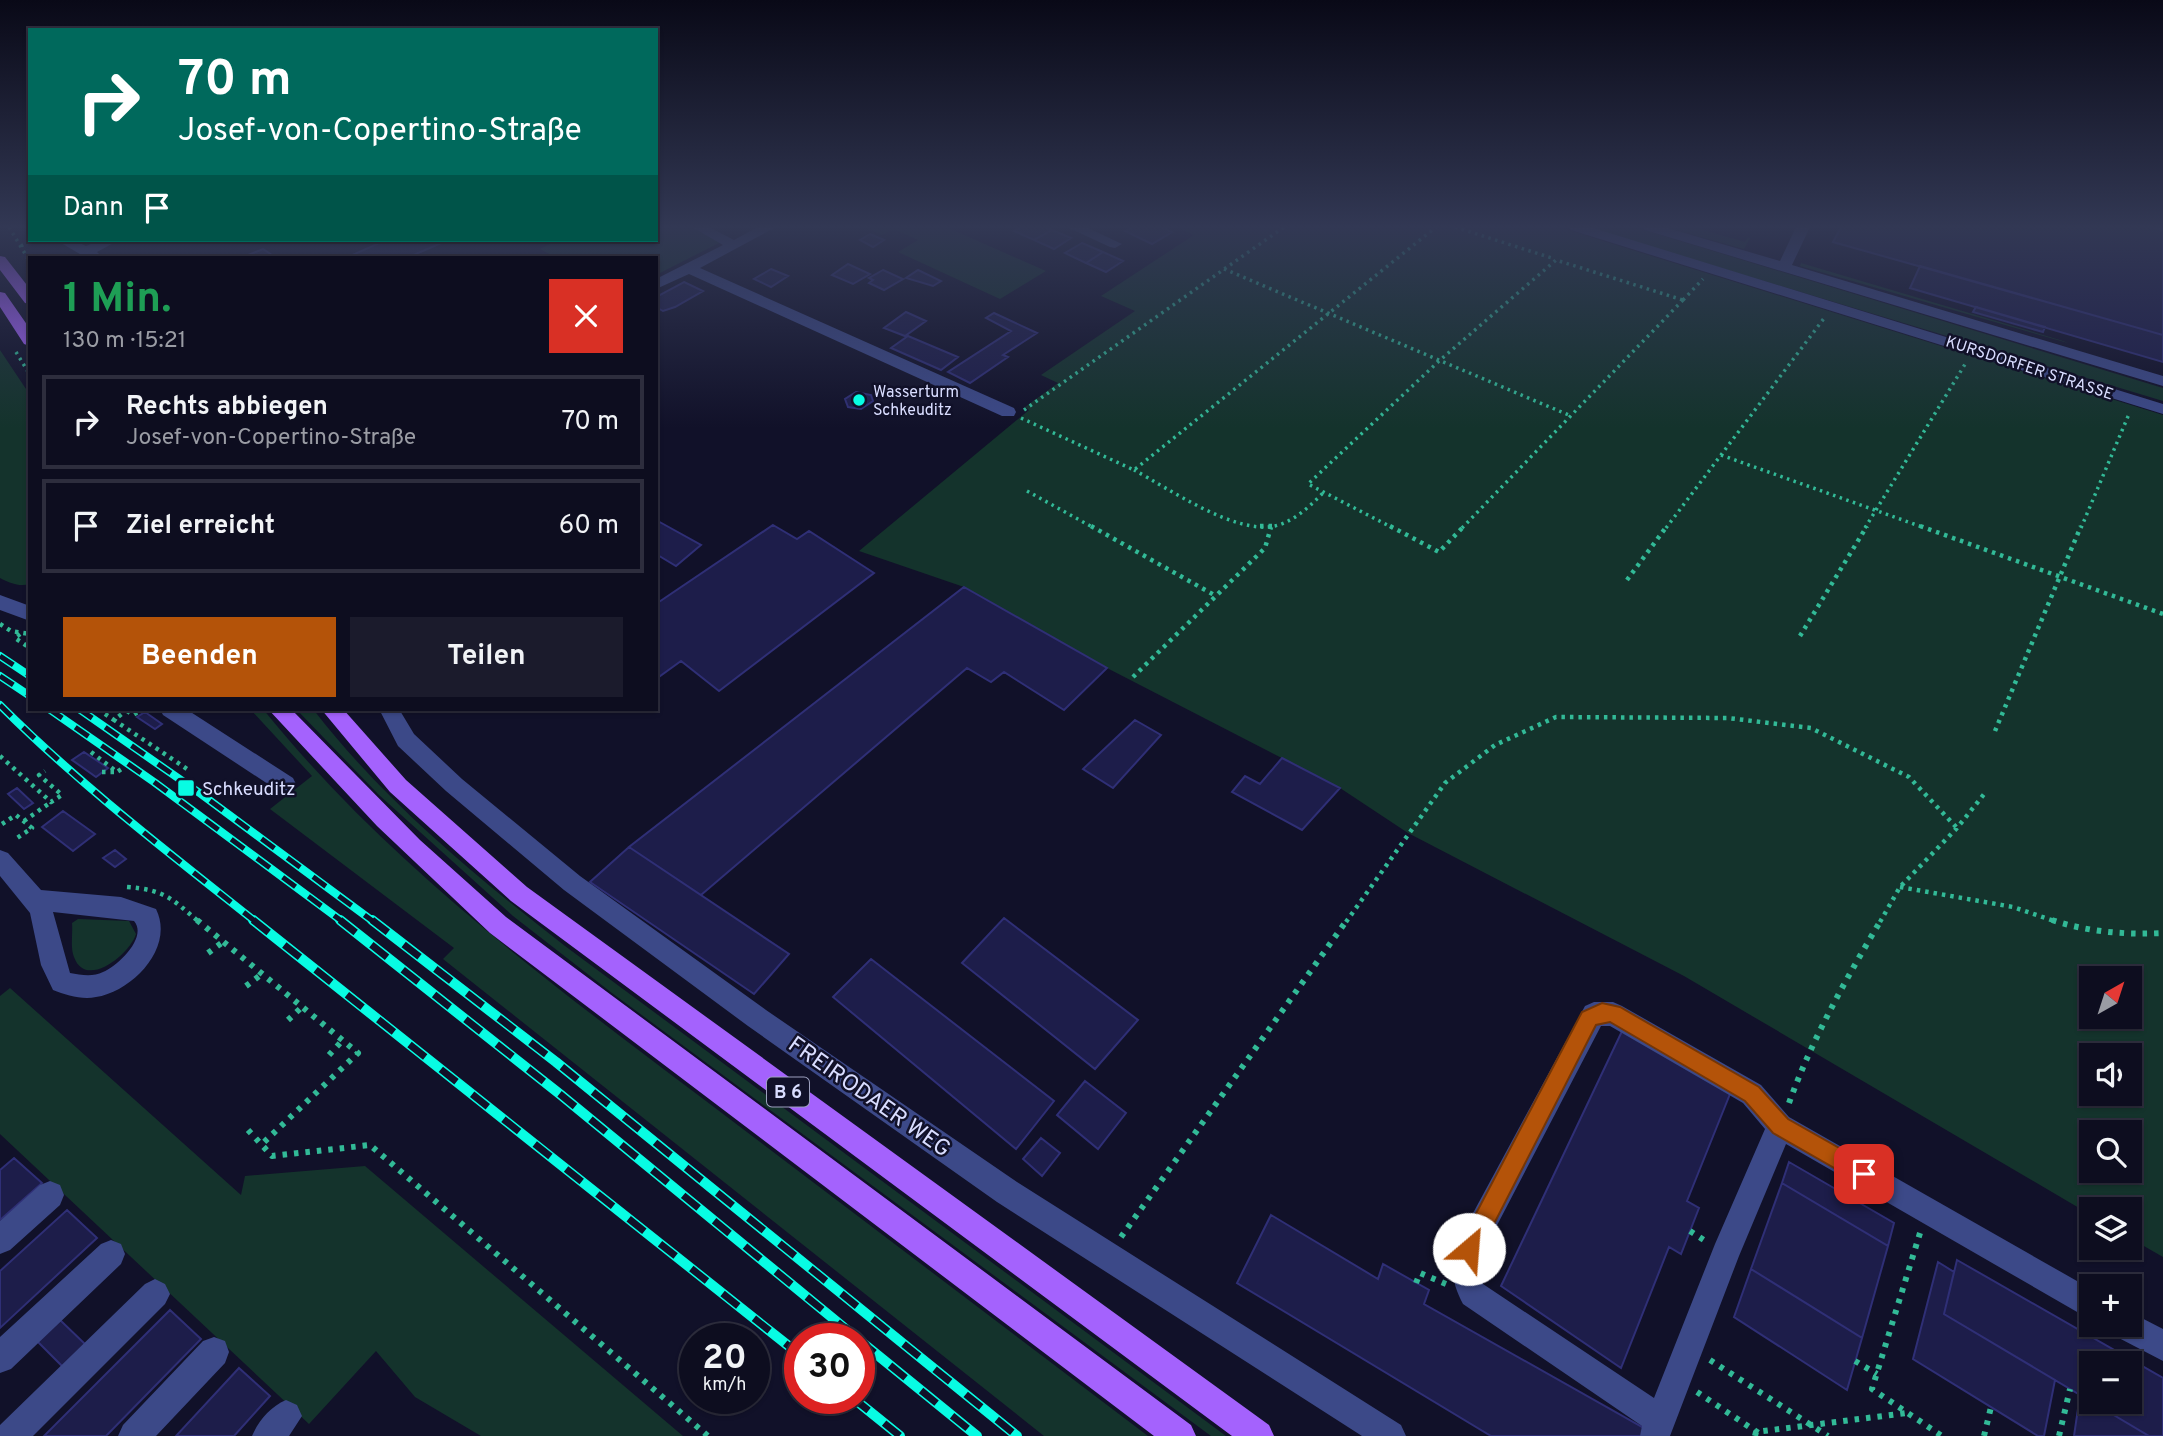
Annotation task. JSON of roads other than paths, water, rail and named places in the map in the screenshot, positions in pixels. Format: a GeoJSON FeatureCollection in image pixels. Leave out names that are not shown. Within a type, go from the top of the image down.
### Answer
{"type":"FeatureCollection","features":[{"type":"Feature","properties":{"kind":"main road"},"geometry":{"type":"LineString","coordinates":[[0,296],[28,338]]}},
{"type":"Feature","properties":{"kind":"main road","name":"B 6"},"geometry":{"type":"LineString","coordinates":[[280,711],[436,872],[498,925],[1181,1436]]}},
{"type":"Feature","properties":{"kind":"main road","name":"B 6"},"geometry":{"type":"LineString","coordinates":[[333,711],[398,786],[519,894],[1258,1436]]}},
{"type":"Feature","properties":{"kind":"street"},"geometry":{"type":"LineString","coordinates":[[746,294],[1008,412]]}},
{"type":"Feature","properties":{"kind":"street","name":"KURSDORFER STRASSE"},"geometry":{"type":"LineString","coordinates":[[1798,294],[2163,409]]}},
{"type":"Feature","properties":{"kind":"street"},"geometry":{"type":"LineString","coordinates":[[1874,294],[2163,381]]}},
{"type":"Feature","properties":{"kind":"street"},"geometry":{"type":"LineString","coordinates":[[0,602],[28,613]]}},
{"type":"Feature","properties":{"kind":"street"},"geometry":{"type":"LineString","coordinates":[[173,711],[285,784]]}},
{"type":"Feature","properties":{"kind":"street","name":"FREIRODAER WEG"},"geometry":{"type":"LineString","coordinates":[[391,711],[405,740],[572,883],[757,1018],[1107,1258],[1390,1436]]}},
{"type":"Feature","properties":{"kind":"street"},"geometry":{"type":"LineString","coordinates":[[0,860],[36,899],[46,921],[52,967],[62,982],[76,986],[98,985],[131,965],[146,946],[151,929],[148,916],[129,908],[63,905],[36,899]]}},
{"type":"Feature","properties":{"kind":"street"},"geometry":{"type":"LineString","coordinates":[[1780,1126],[1658,1427],[1473,1294],[1465,1279],[1464,1263],[1469,1249],[1594,1014],[1613,1014],[1752,1094],[1780,1126],[2079,1298]]}},
{"type":"Feature","properties":{"kind":"street"},"geometry":{"type":"LineString","coordinates":[[0,1240],[50,1195]]}},
{"type":"Feature","properties":{"kind":"street"},"geometry":{"type":"LineString","coordinates":[[0,1358],[111,1254]]}},
{"type":"Feature","properties":{"kind":"street"},"geometry":{"type":"LineString","coordinates":[[11,1436],[155,1294]]}},
{"type":"Feature","properties":{"kind":"street"},"geometry":{"type":"LineString","coordinates":[[2142,1334],[2163,1346]]}},
{"type":"Feature","properties":{"kind":"street"},"geometry":{"type":"LineString","coordinates":[[134,1436],[214,1352]]}},
{"type":"Feature","properties":{"kind":"railway"},"geometry":{"type":"LineString","coordinates":[[0,656],[28,675]]}},
{"type":"Feature","properties":{"kind":"railway"},"geometry":{"type":"LineString","coordinates":[[0,676],[28,695]]}},
{"type":"Feature","properties":{"kind":"railway"},"geometry":{"type":"LineString","coordinates":[[0,705],[93,790],[256,922]]}},
{"type":"Feature","properties":{"kind":"railway"},"geometry":{"type":"LineString","coordinates":[[52,711],[154,782],[343,922]]}},
{"type":"Feature","properties":{"kind":"railway"},"geometry":{"type":"LineString","coordinates":[[82,711],[201,794],[374,922]]}},
{"type":"Feature","properties":{"kind":"railway"},"geometry":{"type":"LineString","coordinates":[[253,920],[784,1342]]}},
{"type":"Feature","properties":{"kind":"railway"},"geometry":{"type":"LineString","coordinates":[[340,920],[561,1095],[839,1323]]}},
{"type":"Feature","properties":{"kind":"railway"},"geometry":{"type":"LineString","coordinates":[[372,920],[556,1062],[1017,1436]]}},
{"type":"Feature","properties":{"kind":"railway"},"geometry":{"type":"LineString","coordinates":[[875,1353],[977,1436]]}},
{"type":"Feature","properties":{"kind":"railway"},"geometry":{"type":"LineString","coordinates":[[873,1414],[900,1436]]}},
{"type":"Feature","properties":{"kind":"place","name":"Wasserturm Schkeuditz"},"geometry":{"type":"Point","coordinates":[859,400]}},
{"type":"Feature","properties":{"kind":"place","name":"Schkeuditz"},"geometry":{"type":"Point","coordinates":[186,788]}}]}
